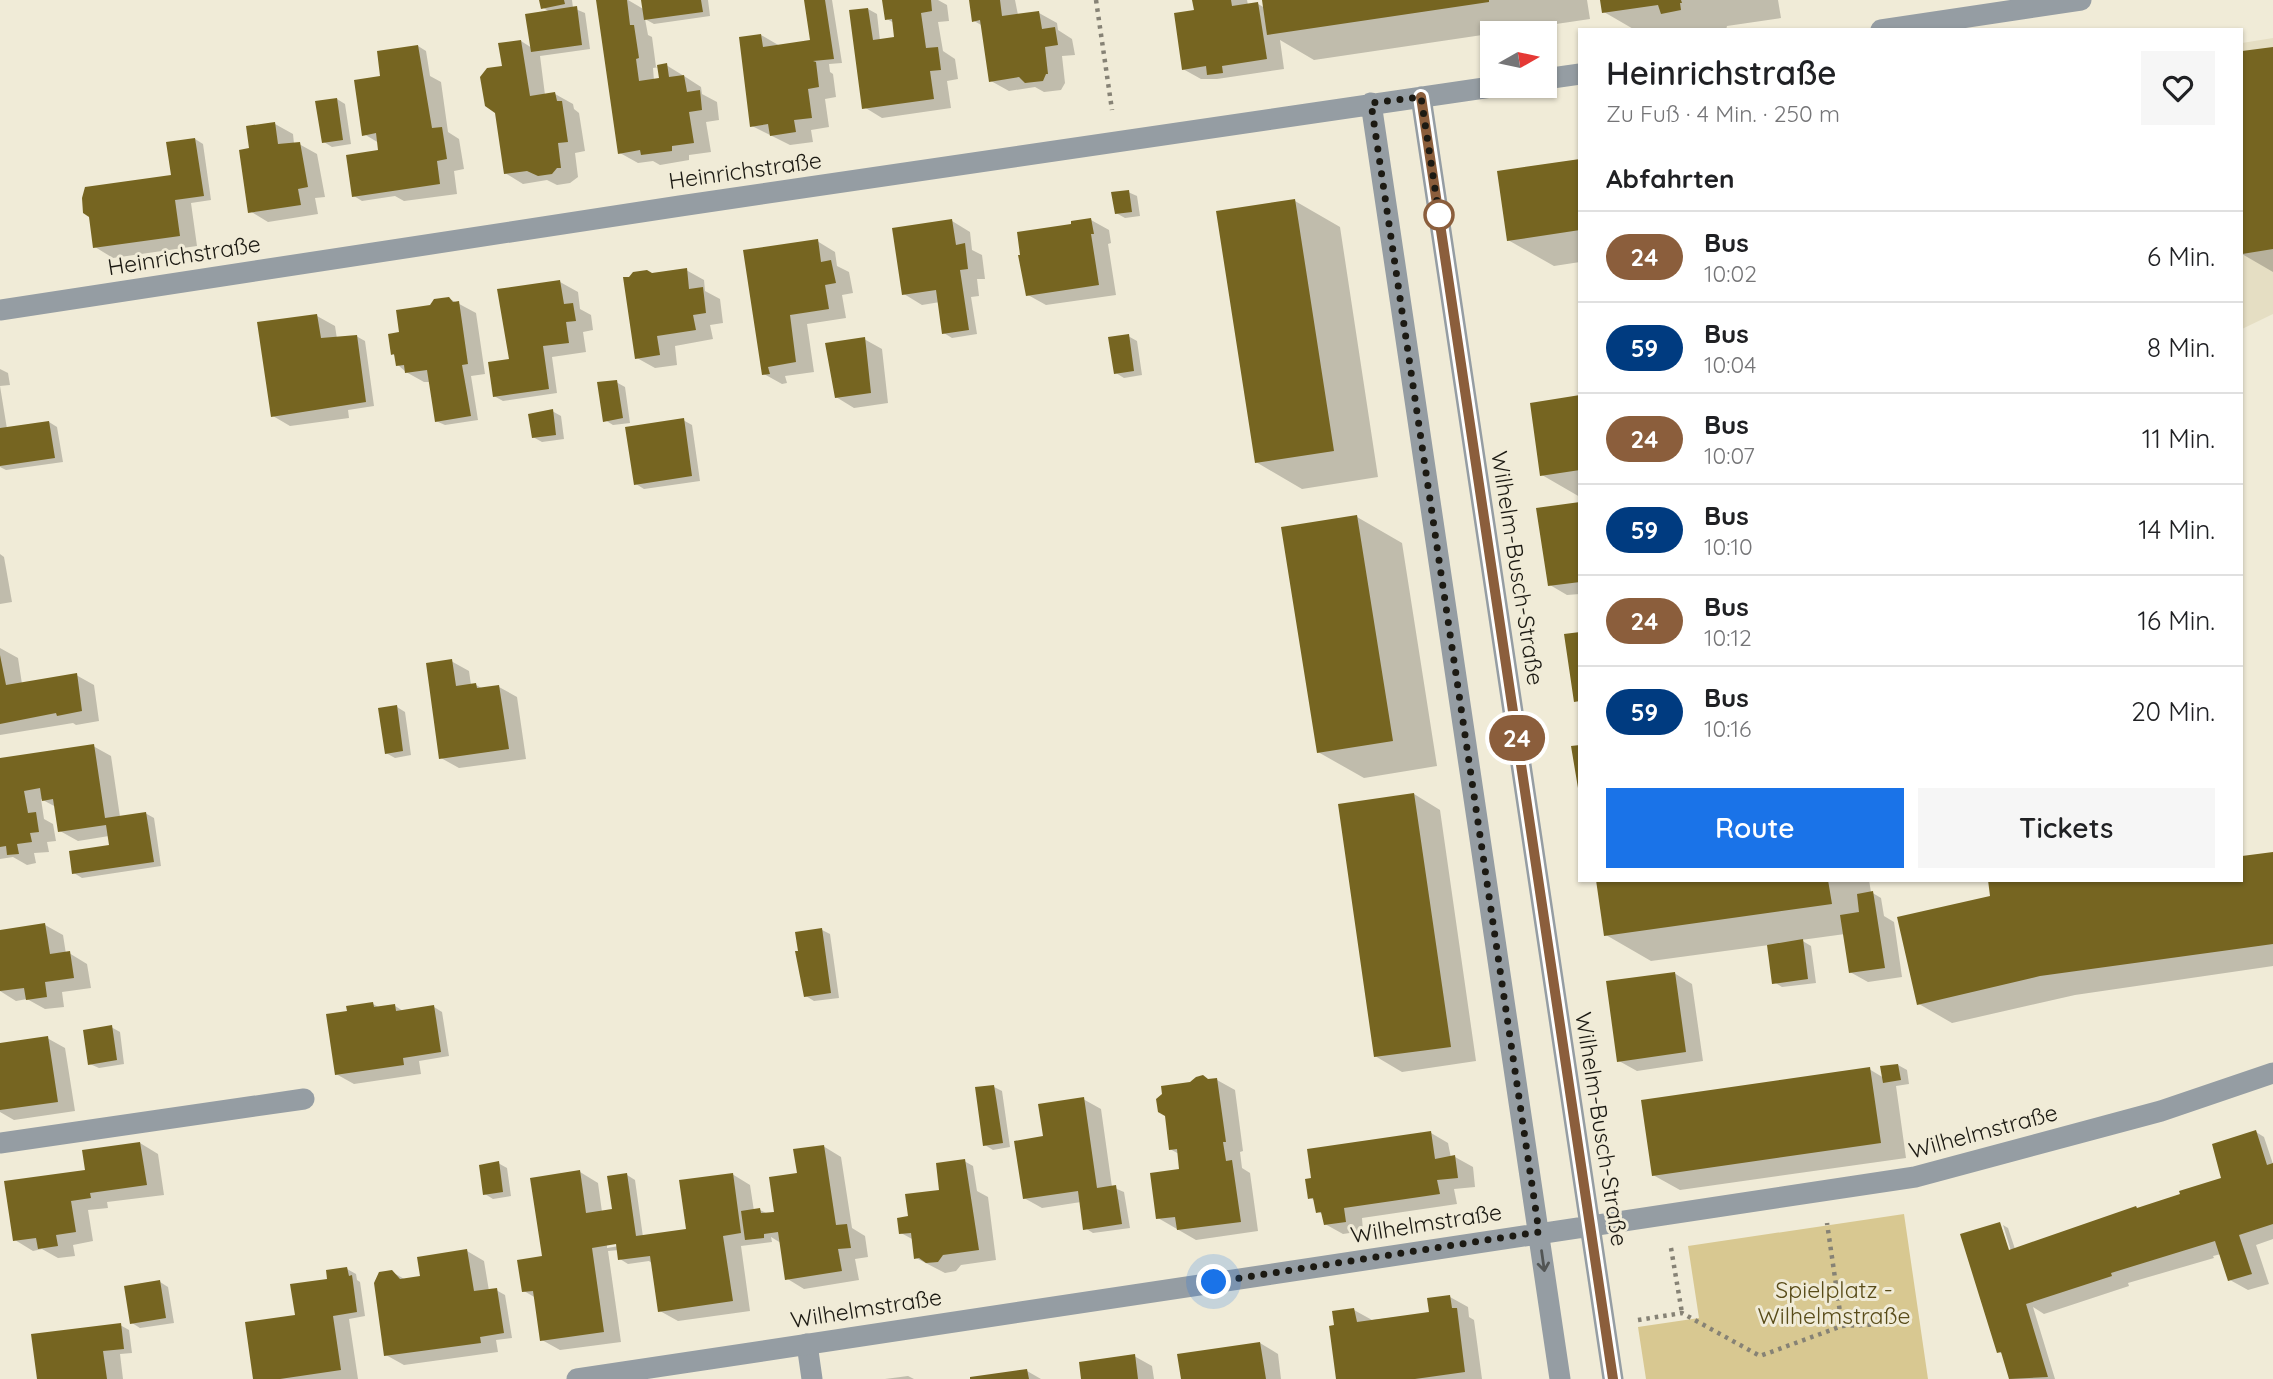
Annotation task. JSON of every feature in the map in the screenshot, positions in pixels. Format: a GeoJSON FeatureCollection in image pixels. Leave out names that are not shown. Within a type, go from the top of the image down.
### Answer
{"type":"FeatureCollection","features":[{"type":"Feature","properties":{"kind":"street"},"geometry":{"type":"LineString","coordinates":[[1894,28],[2081,0]]}},
{"type":"Feature","properties":{"kind":"street"},"geometry":{"type":"LineString","coordinates":[[1558,77],[1578,74]]}},
{"type":"Feature","properties":{"kind":"street","name":"Heinrichstraße"},"geometry":{"type":"LineString","coordinates":[[0,310],[1480,89]]}},
{"type":"Feature","properties":{"kind":"street","name":"Wilhelm-Busch-Straße"},"geometry":{"type":"LineString","coordinates":[[1421,97],[1613,1379]]}},
{"type":"Feature","properties":{"kind":"street"},"geometry":{"type":"LineString","coordinates":[[1371,103],[1560,1379]]}},
{"type":"Feature","properties":{"kind":"street","name":"Wilhelmstraße"},"geometry":{"type":"LineString","coordinates":[[577,1379],[1915,1177],[2161,1111],[2273,1073]]}},
{"type":"Feature","properties":{"kind":"street"},"geometry":{"type":"LineString","coordinates":[[0,1143],[304,1099]]}},
{"type":"Feature","properties":{"kind":"street"},"geometry":{"type":"LineString","coordinates":[[807,1344],[812,1379]]}},
{"type":"Feature","properties":{"kind":"path"},"geometry":{"type":"LineString","coordinates":[[1096,0],[1116,141]]}},
{"type":"Feature","properties":{"kind":"path"},"geometry":{"type":"LineString","coordinates":[[1822,1191],[1842,1326]]}},
{"type":"Feature","properties":{"kind":"path"},"geometry":{"type":"LineString","coordinates":[[1665,1214],[1682,1313]]}},
{"type":"Feature","properties":{"kind":"path"},"geometry":{"type":"LineString","coordinates":[[1605,1325],[1682,1313],[1760,1356],[1842,1326],[1885,1324]]}},
{"type":"Feature","properties":{"kind":"shaded area"},"geometry":{"type":"Polygon","coordinates":[[[2273,38],[2273,314],[2243,329],[2243,43],[2273,38]]]}},
{"type":"Feature","properties":{"kind":"green space","name":"Spielplatz - Wilhelmstraße"},"geometry":{"type":"Polygon","coordinates":[[[1904,1214],[1928,1379],[1646,1379],[1638,1327],[1699,1318],[1688,1246],[1904,1214]]]}},
{"type":"Feature","properties":{"kind":"building"},"geometry":{"type":"Polygon","coordinates":[[[539,0],[564,0],[565,4],[541,9],[539,0]]]}},
{"type":"Feature","properties":{"kind":"building"},"geometry":{"type":"Polygon","coordinates":[[[596,0],[627,0],[630,25],[634,25],[639,58],[636,59],[639,81],[659,78],[657,65],[667,63],[669,77],[684,75],[687,92],[700,90],[702,110],[689,112],[694,143],[672,146],[672,151],[641,155],[640,150],[618,154],[596,0]]]}},
{"type":"Feature","properties":{"kind":"building"},"geometry":{"type":"Polygon","coordinates":[[[641,0],[701,0],[703,12],[644,20],[641,0]]]}},
{"type":"Feature","properties":{"kind":"building"},"geometry":{"type":"Polygon","coordinates":[[[804,0],[825,0],[834,59],[813,61],[816,62],[819,87],[808,89],[812,118],[794,120],[796,132],[770,136],[768,124],[750,127],[739,37],[761,34],[763,47],[810,40],[804,0]]]}},
{"type":"Feature","properties":{"kind":"building"},"geometry":{"type":"Polygon","coordinates":[[[882,0],[931,0],[932,11],[921,13],[926,48],[938,47],[941,70],[930,71],[934,99],[862,109],[849,10],[868,8],[873,40],[894,37],[892,19],[885,20],[882,0]]]}},
{"type":"Feature","properties":{"kind":"building"},"geometry":{"type":"Polygon","coordinates":[[[969,0],[1000,0],[1002,16],[1039,11],[1042,29],[1055,27],[1058,45],[1045,47],[1048,74],[1043,81],[1025,83],[1019,77],[989,82],[980,20],[972,22],[969,0]]]}},
{"type":"Feature","properties":{"kind":"building"},"geometry":{"type":"Polygon","coordinates":[[[1192,0],[1231,0],[1232,6],[1258,2],[1267,59],[1222,66],[1223,73],[1207,75],[1206,66],[1182,70],[1174,13],[1194,10],[1192,0]]]}},
{"type":"Feature","properties":{"kind":"building"},"geometry":{"type":"Polygon","coordinates":[[[1262,0],[1489,0],[1489,2],[1267,35],[1262,0]]]}},
{"type":"Feature","properties":{"kind":"building"},"geometry":{"type":"Polygon","coordinates":[[[1600,0],[1681,0],[1682,3],[1681,10],[1661,14],[1658,5],[1602,13],[1600,0]]]}},
{"type":"Feature","properties":{"kind":"building"},"geometry":{"type":"Polygon","coordinates":[[[577,6],[582,45],[531,52],[525,14],[577,6]]]}},
{"type":"Feature","properties":{"kind":"building"},"geometry":{"type":"Polygon","coordinates":[[[521,40],[530,96],[555,92],[557,101],[562,101],[568,142],[558,143],[561,168],[557,168],[552,174],[538,176],[527,171],[504,174],[495,113],[485,106],[480,77],[487,68],[502,66],[498,43],[521,40]]]}},
{"type":"Feature","properties":{"kind":"building"},"geometry":{"type":"Polygon","coordinates":[[[418,45],[432,128],[442,127],[447,159],[437,161],[440,184],[352,197],[346,155],[378,150],[376,133],[362,136],[354,80],[380,76],[377,51],[418,45]]]}},
{"type":"Feature","properties":{"kind":"building"},"geometry":{"type":"Polygon","coordinates":[[[2273,47],[2273,249],[2243,254],[2243,51],[2273,47]]]}},
{"type":"Feature","properties":{"kind":"building"},"geometry":{"type":"Polygon","coordinates":[[[337,98],[343,140],[322,143],[315,101],[337,98]]]}},
{"type":"Feature","properties":{"kind":"building"},"geometry":{"type":"Polygon","coordinates":[[[275,122],[278,144],[300,142],[308,187],[298,189],[301,205],[248,213],[239,150],[249,148],[246,126],[275,122]]]}},
{"type":"Feature","properties":{"kind":"building"},"geometry":{"type":"Polygon","coordinates":[[[195,138],[204,196],[175,200],[180,236],[93,248],[89,217],[83,213],[82,198],[85,187],[171,175],[166,142],[195,138]]]}},
{"type":"Feature","properties":{"kind":"building"},"geometry":{"type":"Polygon","coordinates":[[[1578,159],[1578,230],[1507,241],[1497,171],[1578,159]]]}},
{"type":"Feature","properties":{"kind":"building"},"geometry":{"type":"Polygon","coordinates":[[[1129,190],[1132,212],[1115,214],[1111,192],[1129,190]]]}},
{"type":"Feature","properties":{"kind":"building"},"geometry":{"type":"Polygon","coordinates":[[[1295,199],[1334,451],[1255,463],[1216,211],[1295,199]]]}},
{"type":"Feature","properties":{"kind":"building"},"geometry":{"type":"Polygon","coordinates":[[[1091,218],[1099,285],[1026,296],[1018,255],[1017,232],[1071,224],[1071,221],[1091,218]]]}},
{"type":"Feature","properties":{"kind":"building"},"geometry":{"type":"Polygon","coordinates":[[[952,219],[956,245],[965,243],[968,269],[960,270],[969,330],[942,334],[936,290],[902,295],[892,228],[952,219]]]}},
{"type":"Feature","properties":{"kind":"building"},"geometry":{"type":"Polygon","coordinates":[[[818,239],[821,262],[831,260],[836,283],[825,285],[829,309],[790,315],[796,362],[768,367],[770,374],[762,375],[743,250],[818,239]]]}},
{"type":"Feature","properties":{"kind":"building"},"geometry":{"type":"Polygon","coordinates":[[[687,268],[689,289],[703,287],[706,313],[693,315],[696,330],[657,336],[660,355],[635,359],[623,277],[647,270],[652,273],[687,268]]]}},
{"type":"Feature","properties":{"kind":"building"},"geometry":{"type":"Polygon","coordinates":[[[560,280],[564,304],[573,303],[576,321],[566,322],[569,343],[543,346],[549,389],[493,397],[488,362],[509,359],[497,289],[560,280]]]}},
{"type":"Feature","properties":{"kind":"building"},"geometry":{"type":"Polygon","coordinates":[[[449,297],[453,302],[459,301],[468,364],[462,365],[471,416],[435,422],[427,370],[405,373],[404,365],[396,366],[394,354],[391,355],[388,334],[399,332],[396,310],[430,305],[434,299],[449,297]]]}},
{"type":"Feature","properties":{"kind":"building"},"geometry":{"type":"Polygon","coordinates":[[[317,314],[321,338],[357,335],[366,402],[271,417],[257,322],[317,314]]]}},
{"type":"Feature","properties":{"kind":"building"},"geometry":{"type":"Polygon","coordinates":[[[1129,334],[1134,371],[1114,374],[1108,337],[1129,334]]]}},
{"type":"Feature","properties":{"kind":"building"},"geometry":{"type":"Polygon","coordinates":[[[865,337],[871,393],[835,398],[825,343],[865,337]]]}},
{"type":"Feature","properties":{"kind":"building"},"geometry":{"type":"Polygon","coordinates":[[[617,380],[623,418],[603,422],[597,382],[617,380]]]}},
{"type":"Feature","properties":{"kind":"building"},"geometry":{"type":"Polygon","coordinates":[[[1578,395],[1578,470],[1540,476],[1530,403],[1578,395]]]}},
{"type":"Feature","properties":{"kind":"building"},"geometry":{"type":"Polygon","coordinates":[[[553,409],[556,435],[532,438],[528,414],[553,409]]]}},
{"type":"Feature","properties":{"kind":"building"},"geometry":{"type":"Polygon","coordinates":[[[684,418],[692,476],[634,485],[625,427],[684,418]]]}},
{"type":"Feature","properties":{"kind":"building"},"geometry":{"type":"Polygon","coordinates":[[[49,421],[55,458],[0,466],[0,428],[49,421]]]}},
{"type":"Feature","properties":{"kind":"building"},"geometry":{"type":"Polygon","coordinates":[[[1578,502],[1578,582],[1548,586],[1536,508],[1578,502]]]}},
{"type":"Feature","properties":{"kind":"building"},"geometry":{"type":"Polygon","coordinates":[[[1357,515],[1393,741],[1317,753],[1281,527],[1357,515]]]}},
{"type":"Feature","properties":{"kind":"building"},"geometry":{"type":"Polygon","coordinates":[[[1578,632],[1578,701],[1574,702],[1564,634],[1578,632]]]}},
{"type":"Feature","properties":{"kind":"building"},"geometry":{"type":"Polygon","coordinates":[[[0,655],[6,685],[77,673],[82,711],[0,724],[0,655]]]}},
{"type":"Feature","properties":{"kind":"building"},"geometry":{"type":"Polygon","coordinates":[[[452,659],[456,686],[476,683],[477,688],[499,685],[509,749],[439,759],[426,663],[452,659]]]}},
{"type":"Feature","properties":{"kind":"building"},"geometry":{"type":"Polygon","coordinates":[[[397,705],[403,751],[385,754],[378,708],[397,705]]]}},
{"type":"Feature","properties":{"kind":"building"},"geometry":{"type":"Polygon","coordinates":[[[94,744],[105,818],[146,812],[154,862],[72,874],[69,851],[109,845],[106,825],[58,832],[53,799],[42,801],[40,788],[24,791],[28,813],[36,812],[39,832],[30,833],[32,842],[17,844],[19,854],[7,855],[6,846],[0,847],[0,758],[94,744]]]}},
{"type":"Feature","properties":{"kind":"building"},"geometry":{"type":"Polygon","coordinates":[[[1578,745],[1578,788],[1571,746],[1578,745]]]}},
{"type":"Feature","properties":{"kind":"building"},"geometry":{"type":"Polygon","coordinates":[[[1414,793],[1451,1047],[1374,1057],[1338,804],[1414,793]]]}},
{"type":"Feature","properties":{"kind":"building"},"geometry":{"type":"Polygon","coordinates":[[[2273,852],[2273,944],[2040,976],[1917,1005],[1897,917],[1990,896],[1988,882],[2243,882],[2243,856],[2273,852]]]}},
{"type":"Feature","properties":{"kind":"building"},"geometry":{"type":"Polygon","coordinates":[[[1596,882],[1828,882],[1832,904],[1604,936],[1596,882]]]}},
{"type":"Feature","properties":{"kind":"building"},"geometry":{"type":"Polygon","coordinates":[[[1873,891],[1885,968],[1849,973],[1840,915],[1859,912],[1857,894],[1873,891]]]}},
{"type":"Feature","properties":{"kind":"building"},"geometry":{"type":"Polygon","coordinates":[[[45,923],[50,954],[70,951],[74,978],[45,982],[47,997],[26,1000],[24,988],[0,991],[0,930],[45,923]]]}},
{"type":"Feature","properties":{"kind":"building"},"geometry":{"type":"Polygon","coordinates":[[[822,928],[831,993],[804,997],[795,951],[798,951],[795,932],[822,928]]]}},
{"type":"Feature","properties":{"kind":"building"},"geometry":{"type":"Polygon","coordinates":[[[1803,939],[1808,979],[1772,984],[1767,945],[1803,939]]]}},
{"type":"Feature","properties":{"kind":"building"},"geometry":{"type":"Polygon","coordinates":[[[1675,972],[1686,1052],[1617,1062],[1606,981],[1675,972]]]}},
{"type":"Feature","properties":{"kind":"building"},"geometry":{"type":"Polygon","coordinates":[[[373,1002],[374,1007],[395,1004],[396,1011],[434,1005],[441,1052],[403,1058],[404,1065],[335,1075],[326,1014],[347,1011],[346,1006],[373,1002]]]}},
{"type":"Feature","properties":{"kind":"building"},"geometry":{"type":"Polygon","coordinates":[[[112,1025],[117,1060],[88,1065],[83,1030],[112,1025]]]}},
{"type":"Feature","properties":{"kind":"building"},"geometry":{"type":"Polygon","coordinates":[[[48,1036],[58,1102],[0,1110],[0,1043],[48,1036]]]}},
{"type":"Feature","properties":{"kind":"building"},"geometry":{"type":"Polygon","coordinates":[[[1898,1064],[1901,1080],[1883,1083],[1880,1066],[1898,1064]]]}},
{"type":"Feature","properties":{"kind":"building"},"geometry":{"type":"Polygon","coordinates":[[[1870,1067],[1881,1143],[1652,1176],[1641,1100],[1870,1067]]]}},
{"type":"Feature","properties":{"kind":"building"},"geometry":{"type":"Polygon","coordinates":[[[1203,1075],[1208,1079],[1217,1078],[1226,1161],[1232,1160],[1241,1222],[1177,1230],[1175,1217],[1156,1219],[1150,1173],[1179,1169],[1177,1149],[1169,1150],[1165,1116],[1158,1112],[1156,1099],[1162,1094],[1161,1086],[1190,1082],[1203,1075]]]}},
{"type":"Feature","properties":{"kind":"building"},"geometry":{"type":"Polygon","coordinates":[[[994,1085],[1003,1143],[983,1146],[975,1087],[994,1085]]]}},
{"type":"Feature","properties":{"kind":"building"},"geometry":{"type":"Polygon","coordinates":[[[1084,1097],[1097,1188],[1116,1185],[1122,1224],[1083,1230],[1078,1191],[1023,1199],[1014,1141],[1043,1136],[1038,1104],[1084,1097]]]}},
{"type":"Feature","properties":{"kind":"building"},"geometry":{"type":"Polygon","coordinates":[[[2256,1130],[2267,1165],[2273,1163],[2273,1224],[2239,1235],[2252,1274],[2228,1281],[2215,1241],[2111,1273],[2112,1276],[2026,1304],[2048,1377],[2009,1379],[2001,1352],[1997,1353],[1960,1234],[2000,1222],[2009,1250],[2136,1206],[2137,1208],[2180,1194],[2179,1191],[2221,1178],[2212,1144],[2256,1130]]]}},
{"type":"Feature","properties":{"kind":"building"},"geometry":{"type":"Polygon","coordinates":[[[1431,1131],[1435,1159],[1455,1155],[1458,1178],[1437,1180],[1440,1194],[1344,1208],[1346,1222],[1324,1225],[1321,1212],[1316,1213],[1313,1198],[1308,1199],[1305,1179],[1311,1178],[1307,1149],[1431,1131]]]}},
{"type":"Feature","properties":{"kind":"building"},"geometry":{"type":"Polygon","coordinates":[[[140,1142],[147,1185],[90,1193],[91,1198],[71,1201],[76,1232],[56,1235],[58,1246],[38,1249],[36,1238],[13,1241],[4,1181],[85,1170],[82,1150],[140,1142]]]}},
{"type":"Feature","properties":{"kind":"building"},"geometry":{"type":"Polygon","coordinates":[[[824,1145],[836,1225],[847,1224],[851,1248],[838,1249],[842,1271],[785,1280],[778,1232],[764,1234],[764,1238],[745,1240],[741,1211],[760,1208],[761,1213],[774,1212],[769,1177],[797,1173],[793,1149],[824,1145]]]}},
{"type":"Feature","properties":{"kind":"building"},"geometry":{"type":"Polygon","coordinates":[[[965,1159],[979,1250],[943,1255],[938,1262],[926,1263],[919,1258],[914,1259],[911,1233],[899,1234],[897,1218],[908,1216],[905,1194],[939,1190],[936,1163],[965,1159]]]}},
{"type":"Feature","properties":{"kind":"building"},"geometry":{"type":"Polygon","coordinates":[[[499,1161],[503,1192],[483,1195],[479,1165],[499,1161]]]}},
{"type":"Feature","properties":{"kind":"building"},"geometry":{"type":"Polygon","coordinates":[[[580,1170],[586,1213],[612,1209],[607,1176],[627,1173],[636,1236],[686,1229],[679,1180],[733,1173],[741,1233],[723,1236],[733,1301],[658,1312],[650,1256],[618,1260],[616,1244],[592,1248],[604,1332],[540,1341],[533,1291],[522,1292],[517,1260],[542,1256],[530,1178],[580,1170]]]}},
{"type":"Feature","properties":{"kind":"building"},"geometry":{"type":"Polygon","coordinates":[[[467,1249],[474,1291],[497,1288],[504,1333],[480,1337],[481,1343],[384,1356],[374,1283],[379,1272],[392,1270],[400,1279],[420,1276],[417,1257],[467,1249]]]}},
{"type":"Feature","properties":{"kind":"building"},"geometry":{"type":"Polygon","coordinates":[[[347,1267],[349,1276],[352,1275],[357,1312],[333,1316],[341,1370],[280,1379],[253,1379],[245,1322],[295,1315],[290,1284],[327,1279],[326,1270],[347,1267]]]}},
{"type":"Feature","properties":{"kind":"building"},"geometry":{"type":"Polygon","coordinates":[[[160,1280],[166,1318],[130,1324],[124,1286],[160,1280]]]}},
{"type":"Feature","properties":{"kind":"building"},"geometry":{"type":"Polygon","coordinates":[[[1450,1295],[1452,1308],[1457,1308],[1465,1372],[1415,1379],[1336,1379],[1329,1326],[1334,1325],[1332,1311],[1354,1308],[1357,1322],[1429,1312],[1427,1298],[1450,1295]]]}},
{"type":"Feature","properties":{"kind":"building"},"geometry":{"type":"Polygon","coordinates":[[[121,1323],[124,1349],[103,1351],[107,1379],[37,1379],[31,1334],[121,1323]]]}},
{"type":"Feature","properties":{"kind":"building"},"geometry":{"type":"Polygon","coordinates":[[[1260,1342],[1266,1379],[1181,1379],[1177,1354],[1260,1342]]]}},
{"type":"Feature","properties":{"kind":"building"},"geometry":{"type":"Polygon","coordinates":[[[1135,1354],[1138,1379],[1081,1379],[1079,1362],[1135,1354]]]}},
{"type":"Feature","properties":{"kind":"building"},"geometry":{"type":"Polygon","coordinates":[[[1027,1369],[1029,1379],[970,1379],[970,1377],[1027,1369]]]}},
{"type":"Feature","properties":{"kind":"bus line","name":"24"},"geometry":{"type":"LineString","coordinates":[[1421,97],[1613,1379]]}},
{"type":"Feature","properties":{"kind":"route"},"geometry":{"type":"LineString","coordinates":[[1214,1282],[1539,1232],[1371,103],[1421,97],[1439,215]]}}]}
